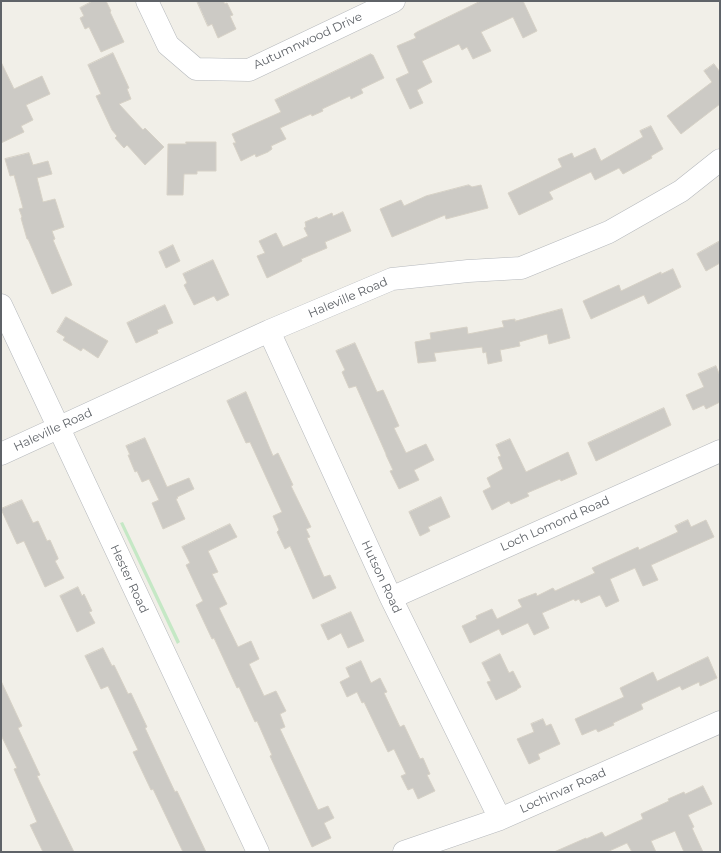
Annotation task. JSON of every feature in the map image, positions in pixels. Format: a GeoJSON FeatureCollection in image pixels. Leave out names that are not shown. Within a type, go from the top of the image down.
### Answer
{"type":"FeatureCollection","features":[{"type":"Feature","properties":{"kind":"street","name":"Autumnwood Drive"},"geometry":{"type":"LineString","coordinates":[[147,1],[168,45],[196,69],[249,70],[394,1]]}},
{"type":"Feature","properties":{"kind":"street","name":"Haleville Road"},"geometry":{"type":"LineString","coordinates":[[1,454],[269,331],[392,279],[468,271],[521,268],[609,232],[680,190],[720,160]]}},
{"type":"Feature","properties":{"kind":"street","name":"Hester Road"},"geometry":{"type":"LineString","coordinates":[[1,305],[258,852]]}},
{"type":"Feature","properties":{"kind":"street","name":"Hutson Road"},"geometry":{"type":"LineString","coordinates":[[269,331],[390,598],[500,819]]}},
{"type":"Feature","properties":{"kind":"street","name":"Loch Lomond Road"},"geometry":{"type":"LineString","coordinates":[[390,598],[720,451]]}},
{"type":"Feature","properties":{"kind":"street","name":"Lochinvar Road"},"geometry":{"type":"LineString","coordinates":[[404,852],[500,819],[720,722]]}},
{"type":"Feature","properties":{"kind":"green space"},"geometry":{"type":"Polygon","coordinates":[[[123,522],[180,642],[177,644],[120,523],[123,522]]]}},
{"type":"Feature","properties":{"kind":"building"},"geometry":{"type":"Polygon","coordinates":[[[93,1],[106,1],[124,42],[101,52],[89,27],[85,29],[80,18],[84,16],[80,8],[93,1]]]}},
{"type":"Feature","properties":{"kind":"building"},"geometry":{"type":"Polygon","coordinates":[[[197,1],[223,1],[225,4],[227,3],[233,15],[230,16],[236,29],[218,38],[212,24],[208,26],[197,1]]]}},
{"type":"Feature","properties":{"kind":"building"},"geometry":{"type":"Polygon","coordinates":[[[481,1],[523,1],[537,31],[523,38],[513,17],[481,32],[491,51],[473,59],[467,47],[462,50],[459,44],[422,61],[432,82],[417,90],[423,103],[410,109],[396,79],[409,73],[397,46],[416,38],[414,34],[417,32],[481,1]]]}},
{"type":"Feature","properties":{"kind":"building"},"geometry":{"type":"Polygon","coordinates":[[[113,53],[129,88],[127,89],[131,99],[119,104],[143,130],[145,128],[164,147],[145,165],[127,145],[124,148],[115,138],[117,136],[112,130],[96,96],[101,94],[88,65],[113,53]]]}},
{"type":"Feature","properties":{"kind":"building"},"geometry":{"type":"Polygon","coordinates":[[[371,54],[373,55],[384,78],[361,89],[363,93],[351,99],[350,96],[322,109],[323,111],[312,116],[311,114],[280,128],[286,139],[271,146],[272,149],[268,152],[256,157],[255,154],[241,161],[233,143],[236,143],[232,134],[281,112],[275,100],[371,54]]]}},
{"type":"Feature","properties":{"kind":"building"},"geometry":{"type":"Polygon","coordinates":[[[1,62],[14,89],[42,76],[50,94],[26,105],[33,120],[21,126],[24,132],[1,143],[1,62]]]}},
{"type":"Feature","properties":{"kind":"building"},"geometry":{"type":"Polygon","coordinates":[[[714,64],[720,72],[720,104],[681,134],[667,116],[712,82],[704,71],[714,64]]]}},
{"type":"Feature","properties":{"kind":"building"},"geometry":{"type":"Polygon","coordinates":[[[651,126],[663,149],[651,156],[652,158],[623,174],[619,168],[595,180],[591,172],[549,192],[553,199],[519,215],[508,193],[562,167],[558,159],[572,153],[574,158],[595,148],[601,161],[643,137],[640,131],[651,126]]]}},
{"type":"Feature","properties":{"kind":"building"},"geometry":{"type":"Polygon","coordinates":[[[186,142],[216,142],[216,171],[197,171],[197,174],[184,174],[183,195],[167,195],[168,144],[186,144],[186,142]]]}},
{"type":"Feature","properties":{"kind":"building"},"geometry":{"type":"Polygon","coordinates":[[[29,153],[33,165],[48,161],[52,174],[37,178],[43,202],[55,199],[64,227],[52,231],[55,239],[53,240],[72,285],[52,294],[27,239],[19,209],[23,208],[14,175],[10,176],[5,159],[29,153]]]}},
{"type":"Feature","properties":{"kind":"building"},"geometry":{"type":"Polygon","coordinates":[[[469,185],[472,187],[481,185],[488,208],[446,219],[445,215],[392,237],[380,209],[401,200],[404,206],[426,196],[469,185]]]}},
{"type":"Feature","properties":{"kind":"building"},"geometry":{"type":"Polygon","coordinates":[[[343,212],[351,231],[325,242],[327,248],[301,259],[302,261],[267,278],[257,256],[265,253],[259,241],[276,233],[283,247],[308,236],[304,228],[306,227],[305,222],[317,217],[318,219],[332,213],[333,216],[343,212]]]}},
{"type":"Feature","properties":{"kind":"building"},"geometry":{"type":"Polygon","coordinates":[[[720,241],[720,263],[706,271],[697,254],[720,241]]]}},
{"type":"Feature","properties":{"kind":"building"},"geometry":{"type":"Polygon","coordinates":[[[173,245],[180,261],[166,268],[159,252],[173,245]]]}},
{"type":"Feature","properties":{"kind":"building"},"geometry":{"type":"Polygon","coordinates":[[[213,260],[229,295],[217,301],[214,296],[194,305],[184,285],[187,283],[183,274],[213,260]]]}},
{"type":"Feature","properties":{"kind":"building"},"geometry":{"type":"Polygon","coordinates":[[[673,269],[681,287],[648,304],[644,295],[591,319],[583,301],[619,285],[621,291],[661,272],[661,274],[673,269]]]}},
{"type":"Feature","properties":{"kind":"building"},"geometry":{"type":"Polygon","coordinates":[[[165,305],[173,323],[157,330],[158,333],[136,343],[127,323],[165,305]]]}},
{"type":"Feature","properties":{"kind":"building"},"geometry":{"type":"Polygon","coordinates":[[[562,309],[570,338],[549,344],[547,334],[519,342],[520,346],[500,350],[502,361],[488,364],[486,352],[483,353],[482,347],[434,353],[436,361],[418,363],[415,342],[431,339],[430,333],[467,327],[468,334],[504,327],[502,321],[515,319],[515,321],[562,309]]]}},
{"type":"Feature","properties":{"kind":"building"},"geometry":{"type":"Polygon","coordinates":[[[66,317],[108,341],[98,358],[83,348],[81,351],[63,340],[65,337],[57,332],[66,317]]]}},
{"type":"Feature","properties":{"kind":"building"},"geometry":{"type":"Polygon","coordinates":[[[355,343],[377,392],[383,390],[399,426],[394,428],[406,453],[426,444],[434,460],[414,470],[419,480],[399,489],[390,471],[393,470],[356,386],[349,388],[342,372],[345,370],[336,351],[355,343]]]}},
{"type":"Feature","properties":{"kind":"building"},"geometry":{"type":"Polygon","coordinates":[[[716,366],[720,376],[720,402],[706,409],[704,405],[693,410],[686,395],[704,387],[698,374],[716,366]]]}},
{"type":"Feature","properties":{"kind":"building"},"geometry":{"type":"Polygon","coordinates":[[[246,392],[273,456],[278,453],[293,485],[291,486],[311,527],[306,529],[310,537],[307,538],[324,577],[330,575],[336,588],[313,599],[290,546],[285,549],[277,532],[279,530],[273,516],[282,512],[250,442],[246,443],[227,401],[246,392]]]}},
{"type":"Feature","properties":{"kind":"building"},"geometry":{"type":"Polygon","coordinates":[[[664,408],[671,425],[596,461],[588,443],[664,408]]]}},
{"type":"Feature","properties":{"kind":"building"},"geometry":{"type":"Polygon","coordinates":[[[145,438],[167,487],[189,478],[194,489],[177,497],[178,498],[176,499],[185,519],[163,529],[152,503],[159,500],[149,479],[142,482],[137,471],[135,472],[126,446],[145,438]]]}},
{"type":"Feature","properties":{"kind":"building"},"geometry":{"type":"Polygon","coordinates":[[[510,439],[526,472],[568,452],[577,474],[561,481],[560,479],[527,493],[529,496],[511,504],[509,501],[492,510],[483,491],[491,487],[487,478],[503,469],[498,457],[501,456],[496,445],[510,439]]]}},
{"type":"Feature","properties":{"kind":"building"},"geometry":{"type":"Polygon","coordinates":[[[441,497],[450,517],[428,527],[430,531],[420,536],[409,512],[441,497]]]}},
{"type":"Feature","properties":{"kind":"building"},"geometry":{"type":"Polygon","coordinates":[[[22,500],[33,523],[38,521],[47,541],[50,540],[58,558],[55,561],[64,578],[45,587],[24,541],[17,544],[1,509],[22,500]]]}},
{"type":"Feature","properties":{"kind":"building"},"geometry":{"type":"Polygon","coordinates":[[[688,520],[691,527],[706,520],[714,537],[651,565],[658,580],[643,586],[635,568],[610,579],[619,601],[606,607],[600,595],[581,603],[579,599],[575,601],[574,599],[542,613],[549,628],[534,635],[528,623],[502,635],[499,629],[470,643],[462,626],[477,619],[476,616],[492,609],[497,619],[522,607],[518,600],[536,593],[537,596],[553,588],[555,591],[595,573],[592,568],[638,547],[639,550],[678,532],[675,526],[688,520]]]}},
{"type":"Feature","properties":{"kind":"building"},"geometry":{"type":"Polygon","coordinates":[[[230,524],[237,537],[208,551],[218,572],[212,574],[227,604],[219,608],[238,647],[251,641],[259,659],[249,664],[264,696],[276,691],[286,711],[280,714],[285,727],[280,729],[318,810],[328,806],[334,818],[324,823],[331,838],[312,847],[270,756],[272,755],[257,721],[255,722],[239,687],[237,688],[214,638],[212,639],[196,605],[203,601],[186,565],[190,563],[182,547],[230,524]]]}},
{"type":"Feature","properties":{"kind":"building"},"geometry":{"type":"Polygon","coordinates":[[[78,587],[82,596],[84,594],[92,611],[89,612],[95,623],[77,632],[60,596],[78,587]]]}},
{"type":"Feature","properties":{"kind":"building"},"geometry":{"type":"Polygon","coordinates":[[[351,612],[364,641],[348,648],[341,633],[328,640],[321,625],[351,612]]]}},
{"type":"Feature","properties":{"kind":"building"},"geometry":{"type":"Polygon","coordinates":[[[103,648],[112,666],[114,665],[128,694],[131,693],[147,727],[145,728],[175,792],[177,791],[206,852],[183,852],[153,789],[151,790],[133,752],[138,750],[108,686],[101,689],[85,656],[103,648]]]}},
{"type":"Feature","properties":{"kind":"building"},"geometry":{"type":"Polygon","coordinates":[[[500,654],[509,673],[513,671],[521,687],[496,700],[487,682],[491,681],[482,663],[500,654]]]}},
{"type":"Feature","properties":{"kind":"building"},"geometry":{"type":"Polygon","coordinates":[[[708,657],[717,678],[700,686],[699,682],[682,690],[680,686],[641,704],[643,709],[613,723],[614,725],[598,732],[596,729],[582,735],[575,719],[624,697],[620,688],[653,672],[657,681],[708,657]]]}},
{"type":"Feature","properties":{"kind":"building"},"geometry":{"type":"Polygon","coordinates":[[[361,661],[371,683],[380,678],[387,692],[384,693],[400,727],[404,725],[420,759],[423,758],[430,774],[427,775],[435,791],[418,799],[413,788],[408,790],[401,776],[406,774],[394,749],[388,752],[364,702],[362,703],[357,692],[347,697],[340,682],[350,677],[346,668],[361,661]]]}},
{"type":"Feature","properties":{"kind":"building"},"geometry":{"type":"Polygon","coordinates":[[[1,681],[22,726],[18,728],[40,775],[37,776],[74,852],[43,852],[30,825],[37,822],[14,769],[17,768],[1,735],[1,681]]]}},
{"type":"Feature","properties":{"kind":"building"},"geometry":{"type":"Polygon","coordinates":[[[543,719],[546,726],[551,724],[560,744],[538,754],[540,759],[529,764],[517,739],[534,732],[531,724],[543,719]]]}},
{"type":"Feature","properties":{"kind":"building"},"geometry":{"type":"Polygon","coordinates":[[[703,786],[712,804],[688,815],[703,852],[684,852],[675,831],[651,841],[656,852],[632,852],[627,843],[607,852],[554,852],[602,832],[605,837],[643,819],[641,814],[669,801],[668,799],[684,792],[685,794],[703,786]]]}}]}
